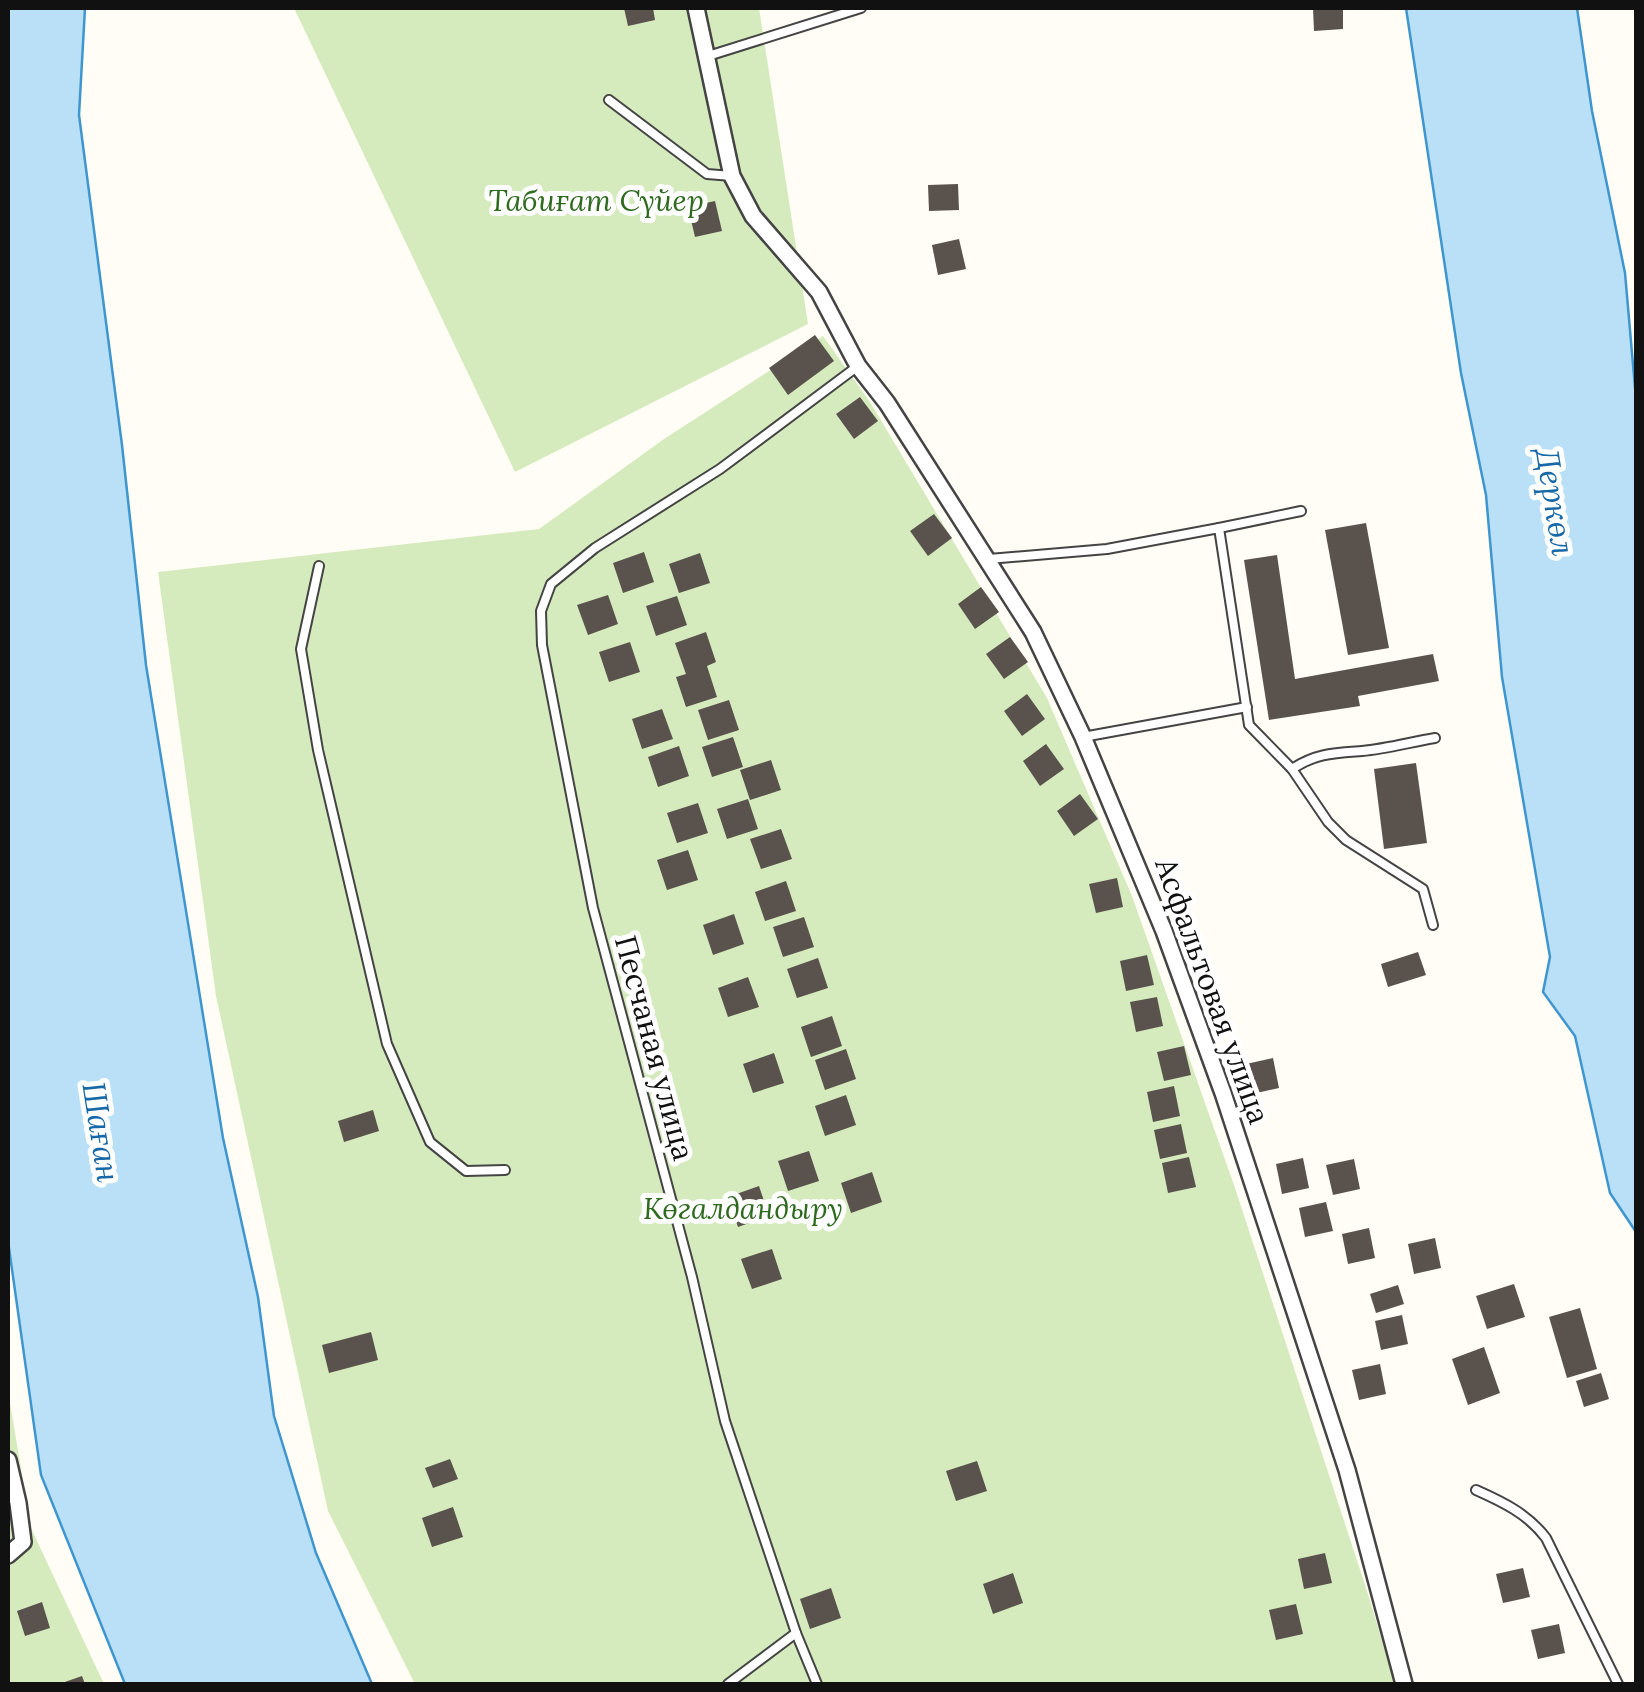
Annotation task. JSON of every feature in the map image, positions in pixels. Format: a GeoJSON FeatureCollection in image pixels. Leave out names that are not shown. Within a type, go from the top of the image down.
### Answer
{"type":"FeatureCollection","features":[{"type":"Feature","properties":{"kind":"street","name":"Асфальтовая улица"},"geometry":{"type":"LineString","coordinates":[[696,8],[732,176],[754,216],[820,292],[858,366],[887,403],[1033,632],[1083,737],[1164,932],[1212,1062],[1347,1470],[1404,1684]]}},
{"type":"Feature","properties":{"kind":"street"},"geometry":{"type":"LineString","coordinates":[[8,1460],[23,1542],[8,1555]]}},
{"type":"Feature","properties":{"kind":"lane"},"geometry":{"type":"LineString","coordinates":[[708,56],[862,8]]}},
{"type":"Feature","properties":{"kind":"lane"},"geometry":{"type":"LineString","coordinates":[[609,100],[707,174],[732,176]]}},
{"type":"Feature","properties":{"kind":"lane","name":"Песчаная улица"},"geometry":{"type":"LineString","coordinates":[[817,1684],[796,1633],[726,1421],[692,1277],[639,1086],[594,908],[542,645],[541,612],[551,584],[595,548],[720,469],[858,366]]}},
{"type":"Feature","properties":{"kind":"lane"},"geometry":{"type":"LineString","coordinates":[[984,559],[1107,549],[1301,510]]}},
{"type":"Feature","properties":{"kind":"lane"},"geometry":{"type":"LineString","coordinates":[[1220,528],[1250,725],[1292,769],[1328,822],[1346,840],[1423,889],[1433,926]]}},
{"type":"Feature","properties":{"kind":"lane"},"geometry":{"type":"LineString","coordinates":[[319,566],[300,649],[318,750],[387,1044],[430,1142],[466,1170],[505,1170]]}},
{"type":"Feature","properties":{"kind":"lane"},"geometry":{"type":"LineString","coordinates":[[1083,737],[1247,707]]}},
{"type":"Feature","properties":{"kind":"lane"},"geometry":{"type":"LineString","coordinates":[[1292,769],[1307,759],[1331,752],[1363,751],[1435,738]]}},
{"type":"Feature","properties":{"kind":"lane"},"geometry":{"type":"LineString","coordinates":[[1476,1490],[1534,1522],[1546,1538],[1618,1684]]}},
{"type":"Feature","properties":{"kind":"lane"},"geometry":{"type":"LineString","coordinates":[[728,1684],[796,1633]]}},
{"type":"Feature","properties":{"kind":"green space","name":"Табиғат Сүйер"},"geometry":{"type":"Polygon","coordinates":[[[294,8],[759,8],[808,324],[515,472],[294,8]]]}},
{"type":"Feature","properties":{"kind":"green space","name":"Көгалдандыру"},"geometry":{"type":"Polygon","coordinates":[[[823,336],[870,402],[1047,698],[1132,896],[1235,1188],[1395,1684],[415,1684],[328,1511],[216,996],[158,572],[539,529],[664,439],[823,336]]]}},
{"type":"Feature","properties":{"kind":"green space"},"geometry":{"type":"Polygon","coordinates":[[[8,1391],[31,1528],[104,1684],[8,1684],[8,1391]]]}},
{"type":"Feature","properties":{"kind":"water","name":"Шаған"},"geometry":{"type":"Polygon","coordinates":[[[8,8],[85,8],[79,115],[146,665],[223,1138],[258,1297],[274,1416],[316,1553],[372,1684],[125,1684],[41,1475],[8,1241],[8,8]]]}},
{"type":"Feature","properties":{"kind":"water","name":"Деркөл"},"geometry":{"type":"Polygon","coordinates":[[[1406,8],[1577,8],[1592,111],[1625,273],[1636,399],[1636,1232],[1610,1193],[1575,1036],[1543,992],[1550,957],[1502,677],[1486,495],[1461,373],[1406,8]]]}},
{"type":"Feature","properties":{"kind":"building"},"geometry":{"type":"Polygon","coordinates":[[[624,8],[653,8],[655,20],[628,26],[624,8]]]}},
{"type":"Feature","properties":{"kind":"building"},"geometry":{"type":"Polygon","coordinates":[[[1313,8],[1343,8],[1343,29],[1314,31],[1313,8]]]}},
{"type":"Feature","properties":{"kind":"building"},"geometry":{"type":"Polygon","coordinates":[[[958,184],[959,210],[929,211],[928,185],[958,184]]]}},
{"type":"Feature","properties":{"kind":"building"},"geometry":{"type":"Polygon","coordinates":[[[715,201],[722,231],[695,237],[688,207],[715,201]]]}},
{"type":"Feature","properties":{"kind":"building"},"geometry":{"type":"Polygon","coordinates":[[[959,239],[966,269],[938,275],[932,245],[959,239]]]}},
{"type":"Feature","properties":{"kind":"building"},"geometry":{"type":"Polygon","coordinates":[[[815,335],[834,361],[788,395],[769,368],[815,335]]]}},
{"type":"Feature","properties":{"kind":"building"},"geometry":{"type":"Polygon","coordinates":[[[860,397],[878,421],[854,439],[836,414],[860,397]]]}},
{"type":"Feature","properties":{"kind":"building"},"geometry":{"type":"Polygon","coordinates":[[[934,514],[952,538],[928,556],[910,531],[934,514]]]}},
{"type":"Feature","properties":{"kind":"building"},"geometry":{"type":"Polygon","coordinates":[[[1366,523],[1389,648],[1348,655],[1325,530],[1366,523]]]}},
{"type":"Feature","properties":{"kind":"building"},"geometry":{"type":"Polygon","coordinates":[[[644,552],[654,582],[623,593],[613,563],[644,552]]]}},
{"type":"Feature","properties":{"kind":"building"},"geometry":{"type":"Polygon","coordinates":[[[700,553],[710,583],[679,593],[669,564],[700,553]]]}},
{"type":"Feature","properties":{"kind":"building"},"geometry":{"type":"Polygon","coordinates":[[[1277,555],[1295,679],[1433,654],[1439,681],[1358,696],[1360,706],[1269,720],[1244,560],[1277,555]]]}},
{"type":"Feature","properties":{"kind":"building"},"geometry":{"type":"Polygon","coordinates":[[[981,587],[999,612],[975,629],[958,604],[981,587]]]}},
{"type":"Feature","properties":{"kind":"building"},"geometry":{"type":"Polygon","coordinates":[[[608,595],[618,624],[588,635],[577,605],[608,595]]]}},
{"type":"Feature","properties":{"kind":"building"},"geometry":{"type":"Polygon","coordinates":[[[677,596],[687,625],[656,636],[646,606],[677,596]]]}},
{"type":"Feature","properties":{"kind":"building"},"geometry":{"type":"Polygon","coordinates":[[[706,632],[716,662],[707,666],[717,697],[686,707],[676,677],[686,674],[675,643],[706,632]]]}},
{"type":"Feature","properties":{"kind":"building"},"geometry":{"type":"Polygon","coordinates":[[[1010,637],[1028,662],[1004,679],[986,654],[1010,637]]]}},
{"type":"Feature","properties":{"kind":"building"},"geometry":{"type":"Polygon","coordinates":[[[630,642],[640,672],[609,682],[599,652],[630,642]]]}},
{"type":"Feature","properties":{"kind":"building"},"geometry":{"type":"Polygon","coordinates":[[[1027,694],[1045,719],[1022,736],[1004,711],[1027,694]]]}},
{"type":"Feature","properties":{"kind":"building"},"geometry":{"type":"Polygon","coordinates":[[[729,700],[739,730],[708,740],[698,710],[729,700]]]}},
{"type":"Feature","properties":{"kind":"building"},"geometry":{"type":"Polygon","coordinates":[[[662,709],[673,739],[642,749],[632,719],[662,709]]]}},
{"type":"Feature","properties":{"kind":"building"},"geometry":{"type":"Polygon","coordinates":[[[733,737],[743,767],[712,777],[702,747],[733,737]]]}},
{"type":"Feature","properties":{"kind":"building"},"geometry":{"type":"Polygon","coordinates":[[[1046,744],[1064,769],[1040,786],[1023,761],[1046,744]]]}},
{"type":"Feature","properties":{"kind":"building"},"geometry":{"type":"Polygon","coordinates":[[[679,746],[689,776],[658,787],[648,757],[679,746]]]}},
{"type":"Feature","properties":{"kind":"building"},"geometry":{"type":"Polygon","coordinates":[[[771,760],[781,790],[750,800],[740,770],[771,760]]]}},
{"type":"Feature","properties":{"kind":"building"},"geometry":{"type":"Polygon","coordinates":[[[1416,763],[1427,843],[1384,849],[1374,769],[1416,763]]]}},
{"type":"Feature","properties":{"kind":"building"},"geometry":{"type":"Polygon","coordinates":[[[1080,794],[1098,819],[1074,836],[1057,811],[1080,794]]]}},
{"type":"Feature","properties":{"kind":"building"},"geometry":{"type":"Polygon","coordinates":[[[748,799],[758,829],[727,839],[717,809],[748,799]]]}},
{"type":"Feature","properties":{"kind":"building"},"geometry":{"type":"Polygon","coordinates":[[[698,803],[708,833],[677,843],[667,813],[698,803]]]}},
{"type":"Feature","properties":{"kind":"building"},"geometry":{"type":"Polygon","coordinates":[[[781,829],[792,859],[761,869],[750,839],[781,829]]]}},
{"type":"Feature","properties":{"kind":"building"},"geometry":{"type":"Polygon","coordinates":[[[688,850],[698,880],[667,890],[657,860],[688,850]]]}},
{"type":"Feature","properties":{"kind":"building"},"geometry":{"type":"Polygon","coordinates":[[[1117,878],[1123,907],[1096,913],[1089,884],[1117,878]]]}},
{"type":"Feature","properties":{"kind":"building"},"geometry":{"type":"Polygon","coordinates":[[[786,881],[796,911],[765,921],[755,892],[786,881]]]}},
{"type":"Feature","properties":{"kind":"building"},"geometry":{"type":"Polygon","coordinates":[[[734,914],[744,944],[713,955],[703,925],[734,914]]]}},
{"type":"Feature","properties":{"kind":"building"},"geometry":{"type":"Polygon","coordinates":[[[804,917],[814,947],[783,957],[773,927],[804,917]]]}},
{"type":"Feature","properties":{"kind":"building"},"geometry":{"type":"Polygon","coordinates":[[[1418,952],[1426,975],[1388,987],[1381,964],[1418,952]]]}},
{"type":"Feature","properties":{"kind":"building"},"geometry":{"type":"Polygon","coordinates":[[[1147,955],[1154,985],[1126,991],[1120,961],[1147,955]]]}},
{"type":"Feature","properties":{"kind":"building"},"geometry":{"type":"Polygon","coordinates":[[[818,958],[828,988],[797,998],[787,969],[818,958]]]}},
{"type":"Feature","properties":{"kind":"building"},"geometry":{"type":"Polygon","coordinates":[[[748,977],[759,1007],[728,1017],[718,988],[748,977]]]}},
{"type":"Feature","properties":{"kind":"building"},"geometry":{"type":"Polygon","coordinates":[[[1157,997],[1163,1026],[1136,1032],[1130,1002],[1157,997]]]}},
{"type":"Feature","properties":{"kind":"building"},"geometry":{"type":"Polygon","coordinates":[[[832,1016],[842,1046],[811,1057],[801,1027],[832,1016]]]}},
{"type":"Feature","properties":{"kind":"building"},"geometry":{"type":"Polygon","coordinates":[[[1184,1046],[1191,1075],[1164,1081],[1157,1052],[1184,1046]]]}},
{"type":"Feature","properties":{"kind":"building"},"geometry":{"type":"Polygon","coordinates":[[[846,1049],[856,1079],[825,1090],[815,1060],[846,1049]]]}},
{"type":"Feature","properties":{"kind":"building"},"geometry":{"type":"Polygon","coordinates":[[[774,1053],[784,1083],[753,1093],[743,1064],[774,1053]]]}},
{"type":"Feature","properties":{"kind":"building"},"geometry":{"type":"Polygon","coordinates":[[[1273,1058],[1279,1088],[1252,1094],[1246,1064],[1273,1058]]]}},
{"type":"Feature","properties":{"kind":"building"},"geometry":{"type":"Polygon","coordinates":[[[1174,1086],[1180,1116],[1153,1122],[1147,1092],[1174,1086]]]}},
{"type":"Feature","properties":{"kind":"building"},"geometry":{"type":"Polygon","coordinates":[[[846,1095],[856,1125],[825,1136],[815,1106],[846,1095]]]}},
{"type":"Feature","properties":{"kind":"building"},"geometry":{"type":"Polygon","coordinates":[[[373,1110],[379,1131],[344,1142],[338,1121],[373,1110]]]}},
{"type":"Feature","properties":{"kind":"building"},"geometry":{"type":"Polygon","coordinates":[[[1181,1124],[1187,1153],[1160,1159],[1154,1130],[1181,1124]]]}},
{"type":"Feature","properties":{"kind":"building"},"geometry":{"type":"Polygon","coordinates":[[[809,1151],[819,1181],[788,1191],[778,1161],[809,1151]]]}},
{"type":"Feature","properties":{"kind":"building"},"geometry":{"type":"Polygon","coordinates":[[[1189,1157],[1196,1187],[1168,1193],[1162,1163],[1189,1157]]]}},
{"type":"Feature","properties":{"kind":"building"},"geometry":{"type":"Polygon","coordinates":[[[1303,1158],[1309,1188],[1282,1194],[1276,1164],[1303,1158]]]}},
{"type":"Feature","properties":{"kind":"building"},"geometry":{"type":"Polygon","coordinates":[[[1354,1159],[1360,1189],[1333,1195],[1326,1165],[1354,1159]]]}},
{"type":"Feature","properties":{"kind":"building"},"geometry":{"type":"Polygon","coordinates":[[[872,1172],[882,1202],[851,1213],[841,1183],[872,1172]]]}},
{"type":"Feature","properties":{"kind":"building"},"geometry":{"type":"Polygon","coordinates":[[[759,1186],[769,1216],[738,1227],[728,1197],[759,1186]]]}},
{"type":"Feature","properties":{"kind":"building"},"geometry":{"type":"Polygon","coordinates":[[[1326,1202],[1333,1231],[1305,1237],[1299,1208],[1326,1202]]]}},
{"type":"Feature","properties":{"kind":"building"},"geometry":{"type":"Polygon","coordinates":[[[1369,1228],[1375,1258],[1348,1264],[1342,1234],[1369,1228]]]}},
{"type":"Feature","properties":{"kind":"building"},"geometry":{"type":"Polygon","coordinates":[[[1435,1238],[1441,1268],[1414,1274],[1408,1244],[1435,1238]]]}},
{"type":"Feature","properties":{"kind":"building"},"geometry":{"type":"Polygon","coordinates":[[[772,1249],[782,1279],[752,1289],[741,1259],[772,1249]]]}},
{"type":"Feature","properties":{"kind":"building"},"geometry":{"type":"Polygon","coordinates":[[[1514,1284],[1525,1317],[1487,1329],[1476,1296],[1514,1284]]]}},
{"type":"Feature","properties":{"kind":"building"},"geometry":{"type":"Polygon","coordinates":[[[1398,1285],[1404,1304],[1376,1313],[1370,1294],[1398,1285]]]}},
{"type":"Feature","properties":{"kind":"building"},"geometry":{"type":"Polygon","coordinates":[[[1580,1308],[1597,1369],[1567,1378],[1549,1317],[1580,1308]]]}},
{"type":"Feature","properties":{"kind":"building"},"geometry":{"type":"Polygon","coordinates":[[[1402,1315],[1408,1344],[1381,1350],[1375,1321],[1402,1315]]]}},
{"type":"Feature","properties":{"kind":"building"},"geometry":{"type":"Polygon","coordinates":[[[371,1332],[378,1360],[329,1373],[322,1345],[371,1332]]]}},
{"type":"Feature","properties":{"kind":"building"},"geometry":{"type":"Polygon","coordinates":[[[1484,1347],[1500,1393],[1468,1405],[1452,1359],[1484,1347]]]}},
{"type":"Feature","properties":{"kind":"building"},"geometry":{"type":"Polygon","coordinates":[[[1380,1364],[1386,1394],[1359,1400],[1352,1370],[1380,1364]]]}},
{"type":"Feature","properties":{"kind":"building"},"geometry":{"type":"Polygon","coordinates":[[[1601,1373],[1609,1399],[1584,1407],[1576,1381],[1601,1373]]]}},
{"type":"Feature","properties":{"kind":"building"},"geometry":{"type":"Polygon","coordinates":[[[450,1459],[458,1479],[433,1488],[425,1468],[450,1459]]]}},
{"type":"Feature","properties":{"kind":"building"},"geometry":{"type":"Polygon","coordinates":[[[977,1461],[987,1491],[956,1501],[946,1471],[977,1461]]]}},
{"type":"Feature","properties":{"kind":"building"},"geometry":{"type":"Polygon","coordinates":[[[453,1507],[463,1537],[432,1547],[422,1518],[453,1507]]]}},
{"type":"Feature","properties":{"kind":"building"},"geometry":{"type":"Polygon","coordinates":[[[1325,1553],[1332,1583],[1304,1589],[1298,1559],[1325,1553]]]}},
{"type":"Feature","properties":{"kind":"building"},"geometry":{"type":"Polygon","coordinates":[[[1523,1568],[1530,1597],[1503,1603],[1496,1574],[1523,1568]]]}},
{"type":"Feature","properties":{"kind":"building"},"geometry":{"type":"Polygon","coordinates":[[[1013,1573],[1023,1603],[993,1614],[983,1584],[1013,1573]]]}},
{"type":"Feature","properties":{"kind":"building"},"geometry":{"type":"Polygon","coordinates":[[[831,1588],[841,1618],[810,1629],[800,1599],[831,1588]]]}},
{"type":"Feature","properties":{"kind":"building"},"geometry":{"type":"Polygon","coordinates":[[[42,1602],[50,1628],[25,1636],[17,1611],[42,1602]]]}},
{"type":"Feature","properties":{"kind":"building"},"geometry":{"type":"Polygon","coordinates":[[[1296,1604],[1303,1634],[1276,1640],[1269,1610],[1296,1604]]]}},
{"type":"Feature","properties":{"kind":"building"},"geometry":{"type":"Polygon","coordinates":[[[1559,1624],[1565,1653],[1538,1659],[1531,1630],[1559,1624]]]}},
{"type":"Feature","properties":{"kind":"building"},"geometry":{"type":"Polygon","coordinates":[[[82,1676],[85,1684],[59,1684],[82,1676]]]}}]}
